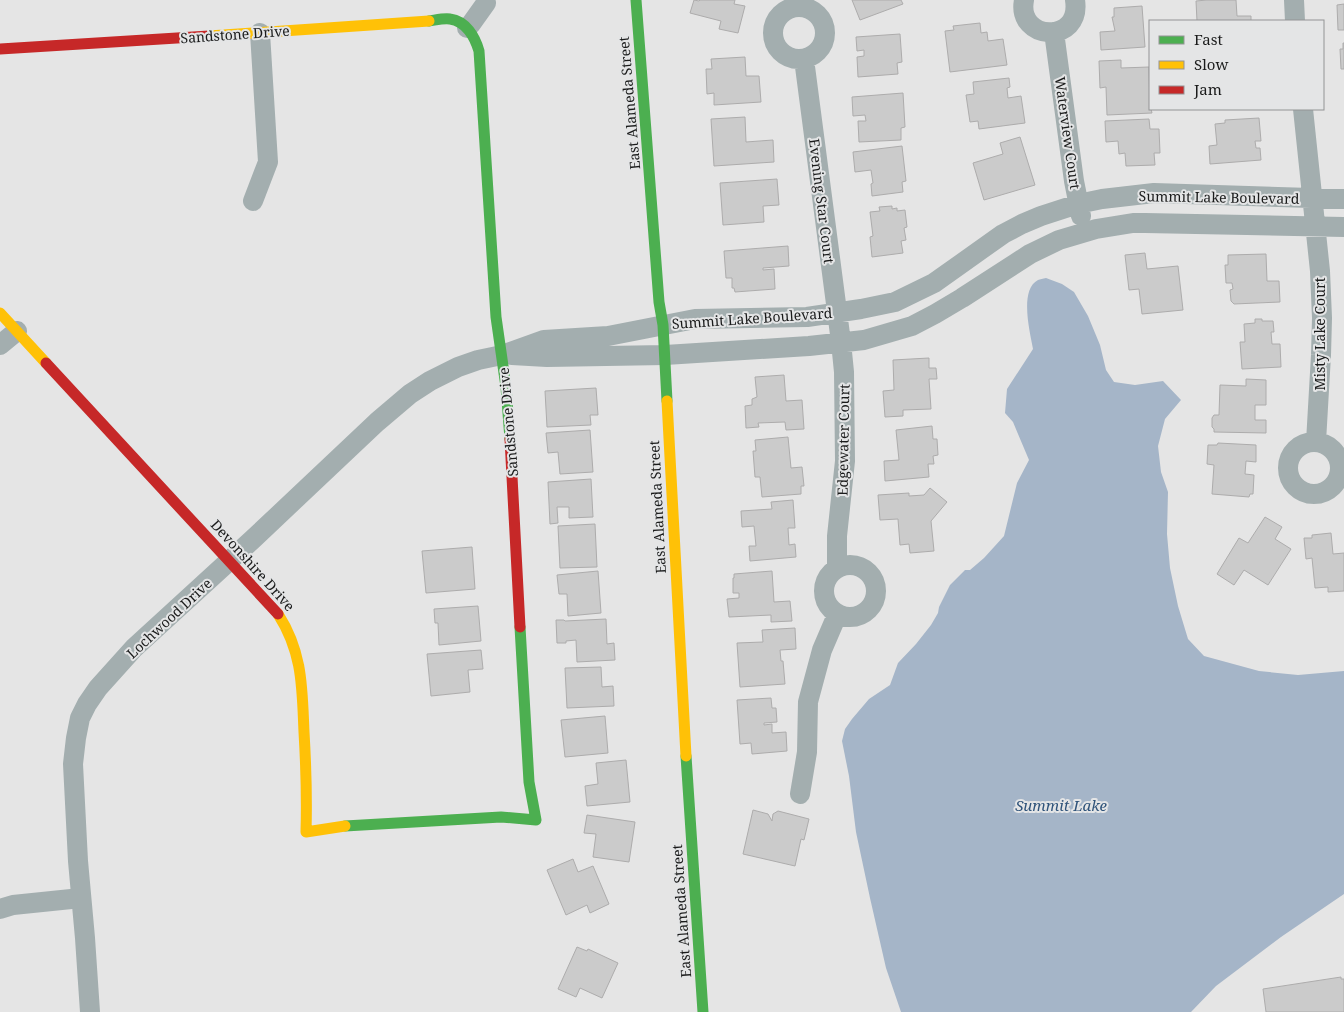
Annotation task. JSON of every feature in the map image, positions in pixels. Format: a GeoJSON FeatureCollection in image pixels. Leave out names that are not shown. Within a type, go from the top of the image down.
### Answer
{"type":"FeatureCollection","features":[{"type":"Feature","properties":{"kind":"street","name":"East Alameda Street"},"geometry":{"type":"LineString","coordinates":[[636,0],[659,302],[665,355],[684,730],[703,1012]]}},
{"type":"Feature","properties":{"kind":"street"},"geometry":{"type":"LineString","coordinates":[[1024,0],[1025,15],[1030,24],[1037,30],[1046,33],[1062,30],[1067,26],[1074,17],[1075,0]]}},
{"type":"Feature","properties":{"kind":"street"},"geometry":{"type":"LineString","coordinates":[[1294,0],[1295,20]]}},
{"type":"Feature","properties":{"kind":"street"},"geometry":{"type":"LineString","coordinates":[[467,28],[486,3]]}},
{"type":"Feature","properties":{"kind":"street","name":"Sandstone Drive"},"geometry":{"type":"LineString","coordinates":[[0,48],[260,33],[438,19],[459,21],[467,28],[479,51],[496,317],[506,387],[511,457],[529,782],[536,820]]}},
{"type":"Feature","properties":{"kind":"street","name":"Waterview Court"},"geometry":{"type":"LineString","coordinates":[[1054,32],[1074,181],[1084,232]]}},
{"type":"Feature","properties":{"kind":"street"},"geometry":{"type":"LineString","coordinates":[[253,201],[268,162],[260,33]]}},
{"type":"Feature","properties":{"kind":"street","name":"Evening Star Court"},"geometry":{"type":"LineString","coordinates":[[804,59],[841,342]]}},
{"type":"Feature","properties":{"kind":"street","name":"Misty Lake Court"},"geometry":{"type":"LineString","coordinates":[[1303,110],[1320,271],[1322,318],[1316,442]]}},
{"type":"Feature","properties":{"kind":"street","name":"Summit Lake Boulevard"},"geometry":{"type":"LineString","coordinates":[[643,329],[695,319],[807,317],[895,302],[934,284],[1003,234],[1041,216],[1078,204],[1102,199],[1154,193],[1344,199]]}},
{"type":"Feature","properties":{"kind":"street","name":"Summit Lake Boulevard"},"geometry":{"type":"LineString","coordinates":[[644,355],[790,347],[864,340],[912,326],[962,298],[1030,254],[1059,240],[1096,229],[1133,223],[1344,227]]}},
{"type":"Feature","properties":{"kind":"street","name":"Devonshire Drive"},"geometry":{"type":"LineString","coordinates":[[0,313],[230,561],[286,625],[300,664],[302,684],[306,832],[343,826],[501,817],[536,820]]}},
{"type":"Feature","properties":{"kind":"street","name":"Lochwood Drive"},"geometry":{"type":"LineString","coordinates":[[90,1012],[78,861],[73,764],[80,718],[98,688],[134,648],[230,561],[377,422],[410,394],[430,381],[458,368],[544,340],[608,336],[643,329]]}},
{"type":"Feature","properties":{"kind":"street"},"geometry":{"type":"LineString","coordinates":[[0,346],[17,331]]}},
{"type":"Feature","properties":{"kind":"street","name":"Edgewater Court"},"geometry":{"type":"LineString","coordinates":[[837,568],[837,536],[845,461],[844,372],[841,342]]}},
{"type":"Feature","properties":{"kind":"street","name":"Lochwood Drive"},"geometry":{"type":"LineString","coordinates":[[502,355],[547,357],[644,355]]}},
{"type":"Feature","properties":{"kind":"street"},"geometry":{"type":"LineString","coordinates":[[851,565],[856,566],[864,570],[875,584],[875,596],[872,605],[867,611],[856,617],[837,615],[829,607],[825,599],[823,591],[827,578],[837,568],[851,565]]}},
{"type":"Feature","properties":{"kind":"street"},"geometry":{"type":"LineString","coordinates":[[800,794],[807,752],[808,702],[822,650],[837,615]]}},
{"type":"Feature","properties":{"kind":"street"},"geometry":{"type":"LineString","coordinates":[[0,909],[13,905],[81,898]]}},
{"type":"Feature","properties":{"kind":"water","name":"Summit Lake"},"geometry":{"type":"Polygon","coordinates":[[[1046,278],[1062,284],[1074,292],[1088,316],[1100,345],[1106,370],[1114,382],[1135,385],[1163,381],[1181,400],[1165,419],[1158,446],[1161,472],[1168,492],[1167,534],[1170,568],[1178,606],[1188,639],[1204,656],[1259,671],[1298,675],[1344,671],[1344,894],[1281,937],[1216,986],[1191,1012],[901,1012],[886,968],[870,898],[856,832],[849,776],[842,741],[845,729],[869,699],[890,685],[898,663],[931,625],[950,585],[965,570],[970,570],[984,558],[1004,536],[1017,483],[1029,460],[1013,422],[1005,413],[1007,389],[1033,349],[1028,322],[1027,302],[1032,285],[1038,280],[1046,278]]]}},
{"type":"Feature","properties":{"kind":"building"},"geometry":{"type":"Polygon","coordinates":[[[694,0],[735,0],[734,4],[745,6],[738,33],[719,29],[721,21],[690,13],[694,0]]]}},
{"type":"Feature","properties":{"kind":"building"},"geometry":{"type":"Polygon","coordinates":[[[852,0],[901,0],[903,4],[860,20],[852,0]]]}},
{"type":"Feature","properties":{"kind":"building"},"geometry":{"type":"Polygon","coordinates":[[[1236,0],[1237,16],[1251,16],[1251,20],[1197,20],[1196,1],[1236,0]]]}},
{"type":"Feature","properties":{"kind":"building"},"geometry":{"type":"Polygon","coordinates":[[[1344,4],[1344,30],[1338,30],[1337,5],[1344,4]]]}},
{"type":"Feature","properties":{"kind":"building"},"geometry":{"type":"Polygon","coordinates":[[[1142,6],[1145,47],[1101,50],[1100,32],[1115,31],[1112,17],[1114,17],[1114,8],[1142,6]]]}},
{"type":"Feature","properties":{"kind":"building"},"geometry":{"type":"Polygon","coordinates":[[[980,23],[981,33],[987,32],[988,41],[1003,39],[1007,65],[950,72],[945,31],[954,30],[953,26],[980,23]]]}},
{"type":"Feature","properties":{"kind":"building"},"geometry":{"type":"Polygon","coordinates":[[[900,34],[902,62],[897,63],[898,74],[858,77],[857,57],[864,56],[864,50],[857,51],[856,37],[900,34]]]}},
{"type":"Feature","properties":{"kind":"building"},"geometry":{"type":"Polygon","coordinates":[[[1343,43],[1344,69],[1341,69],[1340,49],[1343,49],[1343,43]]]}},
{"type":"Feature","properties":{"kind":"building"},"geometry":{"type":"Polygon","coordinates":[[[745,57],[746,76],[759,76],[761,102],[714,105],[714,93],[707,94],[706,69],[712,69],[711,59],[745,57]]]}},
{"type":"Feature","properties":{"kind":"building"},"geometry":{"type":"Polygon","coordinates":[[[1121,60],[1121,68],[1149,67],[1149,110],[1151,110],[1152,113],[1107,115],[1106,87],[1100,88],[1099,61],[1121,60]]]}},
{"type":"Feature","properties":{"kind":"building"},"geometry":{"type":"Polygon","coordinates":[[[1009,78],[1008,98],[1021,96],[1025,123],[979,129],[978,121],[970,122],[966,95],[974,94],[973,82],[1009,78]]]}},
{"type":"Feature","properties":{"kind":"building"},"geometry":{"type":"Polygon","coordinates":[[[903,93],[905,127],[901,128],[901,140],[859,142],[858,121],[866,121],[865,115],[853,116],[852,97],[903,93]]]}},
{"type":"Feature","properties":{"kind":"building"},"geometry":{"type":"Polygon","coordinates":[[[745,117],[746,142],[773,140],[774,162],[714,166],[711,119],[745,117]]]}},
{"type":"Feature","properties":{"kind":"building"},"geometry":{"type":"Polygon","coordinates":[[[1259,118],[1261,141],[1255,141],[1256,148],[1260,148],[1261,160],[1210,164],[1209,146],[1217,145],[1215,124],[1225,123],[1225,120],[1259,118]]]}},
{"type":"Feature","properties":{"kind":"building"},"geometry":{"type":"Polygon","coordinates":[[[1149,119],[1150,129],[1159,129],[1160,153],[1154,153],[1155,165],[1126,166],[1125,153],[1119,154],[1118,141],[1106,142],[1105,121],[1149,119]]]}},
{"type":"Feature","properties":{"kind":"building"},"geometry":{"type":"Polygon","coordinates":[[[1020,137],[1035,185],[984,200],[973,163],[1003,154],[1000,143],[1020,137]]]}},
{"type":"Feature","properties":{"kind":"building"},"geometry":{"type":"Polygon","coordinates":[[[902,146],[906,181],[902,182],[903,192],[872,196],[871,170],[855,172],[853,152],[902,146]]]}},
{"type":"Feature","properties":{"kind":"building"},"geometry":{"type":"Polygon","coordinates":[[[777,179],[779,205],[763,206],[764,222],[723,225],[720,183],[777,179]]]}},
{"type":"Feature","properties":{"kind":"building"},"geometry":{"type":"Polygon","coordinates":[[[892,206],[892,209],[897,208],[897,211],[905,210],[907,227],[904,228],[906,240],[901,241],[903,253],[872,257],[870,237],[873,236],[870,212],[880,211],[879,207],[892,206]]]}},
{"type":"Feature","properties":{"kind":"building"},"geometry":{"type":"Polygon","coordinates":[[[788,246],[789,266],[763,268],[763,270],[774,269],[775,289],[735,292],[734,288],[732,288],[732,278],[726,278],[724,251],[788,246]]]}},
{"type":"Feature","properties":{"kind":"building"},"geometry":{"type":"Polygon","coordinates":[[[1145,253],[1147,269],[1178,266],[1183,310],[1142,314],[1139,289],[1129,290],[1125,255],[1145,253]]]}},
{"type":"Feature","properties":{"kind":"building"},"geometry":{"type":"Polygon","coordinates":[[[1266,254],[1267,281],[1279,281],[1280,302],[1234,304],[1231,301],[1230,290],[1233,289],[1232,283],[1226,283],[1225,265],[1228,265],[1228,255],[1266,254]]]}},
{"type":"Feature","properties":{"kind":"building"},"geometry":{"type":"Polygon","coordinates":[[[1255,319],[1273,321],[1274,332],[1271,332],[1272,344],[1280,344],[1281,367],[1242,369],[1240,342],[1245,342],[1244,324],[1255,323],[1255,319]]]}},
{"type":"Feature","properties":{"kind":"building"},"geometry":{"type":"Polygon","coordinates":[[[929,358],[929,368],[936,368],[937,379],[929,379],[931,409],[903,410],[903,416],[885,417],[883,391],[894,390],[893,360],[929,358]]]}},
{"type":"Feature","properties":{"kind":"building"},"geometry":{"type":"Polygon","coordinates":[[[784,375],[786,401],[802,400],[804,429],[786,430],[785,422],[758,423],[759,427],[746,428],[745,406],[752,405],[752,399],[757,397],[755,377],[784,375]]]}},
{"type":"Feature","properties":{"kind":"building"},"geometry":{"type":"Polygon","coordinates":[[[1246,379],[1266,380],[1266,405],[1255,405],[1255,420],[1266,420],[1266,433],[1214,432],[1212,418],[1214,415],[1219,415],[1220,385],[1246,386],[1246,379]]]}},
{"type":"Feature","properties":{"kind":"building"},"geometry":{"type":"Polygon","coordinates":[[[596,388],[598,415],[590,415],[591,425],[547,427],[545,391],[596,388]]]}},
{"type":"Feature","properties":{"kind":"building"},"geometry":{"type":"Polygon","coordinates":[[[932,426],[933,439],[937,439],[938,455],[933,456],[934,464],[928,464],[929,477],[885,481],[884,461],[899,460],[896,430],[932,426]]]}},
{"type":"Feature","properties":{"kind":"building"},"geometry":{"type":"Polygon","coordinates":[[[590,430],[593,472],[560,474],[558,452],[548,453],[546,433],[590,430]]]}},
{"type":"Feature","properties":{"kind":"building"},"geometry":{"type":"Polygon","coordinates":[[[788,437],[791,468],[802,467],[804,486],[801,486],[801,494],[762,497],[760,477],[755,477],[753,451],[756,451],[755,440],[788,437]]]}},
{"type":"Feature","properties":{"kind":"building"},"geometry":{"type":"Polygon","coordinates":[[[1218,443],[1256,445],[1256,462],[1246,461],[1245,474],[1254,475],[1253,494],[1250,494],[1249,497],[1212,494],[1214,465],[1207,464],[1208,445],[1217,445],[1218,443]]]}},
{"type":"Feature","properties":{"kind":"building"},"geometry":{"type":"Polygon","coordinates":[[[591,479],[593,517],[569,518],[569,507],[557,507],[558,523],[550,524],[548,482],[591,479]]]}},
{"type":"Feature","properties":{"kind":"building"},"geometry":{"type":"Polygon","coordinates":[[[930,488],[947,502],[931,521],[934,551],[910,553],[909,544],[900,545],[898,519],[880,520],[878,495],[909,493],[909,496],[924,495],[930,488]]]}},
{"type":"Feature","properties":{"kind":"building"},"geometry":{"type":"Polygon","coordinates":[[[793,500],[795,528],[788,528],[789,545],[795,544],[796,557],[750,561],[749,546],[756,546],[754,526],[742,527],[741,511],[772,509],[771,502],[793,500]]]}},
{"type":"Feature","properties":{"kind":"building"},"geometry":{"type":"Polygon","coordinates":[[[1265,517],[1282,527],[1275,539],[1291,549],[1268,585],[1244,570],[1234,585],[1217,574],[1239,538],[1248,543],[1265,517]]]}},
{"type":"Feature","properties":{"kind":"building"},"geometry":{"type":"Polygon","coordinates":[[[595,524],[597,567],[560,568],[558,526],[595,524]]]}},
{"type":"Feature","properties":{"kind":"building"},"geometry":{"type":"Polygon","coordinates":[[[1331,533],[1333,554],[1344,553],[1344,591],[1328,592],[1328,587],[1315,588],[1312,558],[1306,559],[1304,538],[1331,533]]]}},
{"type":"Feature","properties":{"kind":"building"},"geometry":{"type":"Polygon","coordinates":[[[472,547],[475,589],[426,593],[422,551],[472,547]]]}},
{"type":"Feature","properties":{"kind":"building"},"geometry":{"type":"Polygon","coordinates":[[[598,571],[601,613],[568,616],[567,594],[559,594],[557,575],[598,571]]]}},
{"type":"Feature","properties":{"kind":"building"},"geometry":{"type":"Polygon","coordinates":[[[772,571],[774,602],[790,601],[792,621],[771,622],[771,615],[729,617],[727,599],[739,598],[739,593],[733,593],[734,574],[772,571]]]}},
{"type":"Feature","properties":{"kind":"building"},"geometry":{"type":"Polygon","coordinates":[[[478,606],[481,641],[439,645],[438,623],[435,623],[434,609],[478,606]]]}},
{"type":"Feature","properties":{"kind":"building"},"geometry":{"type":"Polygon","coordinates":[[[606,619],[607,644],[614,643],[615,660],[577,662],[576,640],[557,643],[556,620],[606,619]]]}},
{"type":"Feature","properties":{"kind":"building"},"geometry":{"type":"Polygon","coordinates":[[[795,628],[796,649],[780,650],[785,684],[740,687],[737,643],[763,642],[762,630],[795,628]]]}},
{"type":"Feature","properties":{"kind":"building"},"geometry":{"type":"Polygon","coordinates":[[[481,650],[483,669],[468,670],[470,692],[431,696],[427,654],[481,650]]]}},
{"type":"Feature","properties":{"kind":"building"},"geometry":{"type":"Polygon","coordinates":[[[601,667],[602,687],[613,686],[614,706],[567,708],[565,668],[601,667]]]}},
{"type":"Feature","properties":{"kind":"building"},"geometry":{"type":"Polygon","coordinates":[[[771,698],[772,708],[776,708],[777,722],[764,723],[764,725],[772,724],[772,733],[786,732],[787,751],[752,754],[751,743],[740,744],[737,700],[771,698]]]}},
{"type":"Feature","properties":{"kind":"building"},"geometry":{"type":"Polygon","coordinates":[[[605,716],[608,753],[565,757],[561,720],[605,716]]]}},
{"type":"Feature","properties":{"kind":"building"},"geometry":{"type":"Polygon","coordinates":[[[626,760],[630,802],[587,806],[585,786],[598,784],[596,763],[626,760]]]}},
{"type":"Feature","properties":{"kind":"building"},"geometry":{"type":"Polygon","coordinates":[[[753,810],[768,814],[772,821],[773,814],[778,811],[809,819],[804,840],[801,839],[795,866],[743,854],[753,810]]]}},
{"type":"Feature","properties":{"kind":"building"},"geometry":{"type":"Polygon","coordinates":[[[587,815],[635,822],[629,862],[593,857],[596,834],[584,833],[587,815]]]}},
{"type":"Feature","properties":{"kind":"building"},"geometry":{"type":"Polygon","coordinates":[[[573,859],[578,872],[593,866],[609,904],[590,913],[587,905],[566,915],[547,870],[573,859]]]}},
{"type":"Feature","properties":{"kind":"building"},"geometry":{"type":"Polygon","coordinates":[[[577,947],[587,951],[588,949],[618,963],[602,998],[580,988],[576,997],[558,989],[577,947]]]}},
{"type":"Feature","properties":{"kind":"building"},"geometry":{"type":"Polygon","coordinates":[[[1341,977],[1341,979],[1344,979],[1344,1012],[1266,1012],[1263,989],[1341,977]]]}},
{"type":"Feature","properties":{"kind":"traffic: fast"},"geometry":{"type":"LineString","coordinates":[[636,0],[659,302],[663,325],[667,401]]}},
{"type":"Feature","properties":{"kind":"traffic: fast"},"geometry":{"type":"LineString","coordinates":[[429,21],[440,19],[456,20],[465,26],[472,35],[479,51],[496,317],[506,387],[510,439]]}},
{"type":"Feature","properties":{"kind":"traffic: fast"},"geometry":{"type":"LineString","coordinates":[[345,826],[501,817],[536,820],[529,782],[520,627]]}},
{"type":"Feature","properties":{"kind":"traffic: fast"},"geometry":{"type":"LineString","coordinates":[[686,756],[703,1012]]}},
{"type":"Feature","properties":{"kind":"traffic: slow"},"geometry":{"type":"LineString","coordinates":[[209,36],[429,21]]}},
{"type":"Feature","properties":{"kind":"traffic: slow"},"geometry":{"type":"LineString","coordinates":[[0,313],[46,363]]}},
{"type":"Feature","properties":{"kind":"traffic: slow"},"geometry":{"type":"LineString","coordinates":[[667,401],[686,756]]}},
{"type":"Feature","properties":{"kind":"traffic: slow"},"geometry":{"type":"LineString","coordinates":[[278,614],[292,643],[300,671],[306,770],[306,832],[345,826]]}},
{"type":"Feature","properties":{"kind":"traffic: jam"},"geometry":{"type":"LineString","coordinates":[[0,49],[209,36]]}},
{"type":"Feature","properties":{"kind":"traffic: jam"},"geometry":{"type":"LineString","coordinates":[[46,363],[278,614]]}},
{"type":"Feature","properties":{"kind":"traffic: jam"},"geometry":{"type":"LineString","coordinates":[[510,439],[520,627]]}}]}
